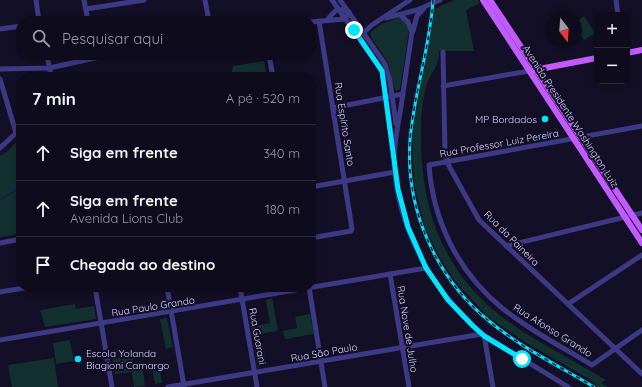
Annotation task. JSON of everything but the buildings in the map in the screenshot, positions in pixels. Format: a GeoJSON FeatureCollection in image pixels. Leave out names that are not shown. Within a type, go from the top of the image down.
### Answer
{"type":"FeatureCollection","features":[{"type":"Feature","properties":{"kind":"main road","name":"Avenida Presidente Washington Luiz"},"geometry":{"type":"LineString","coordinates":[[483,0],[529,71],[642,230]]}},
{"type":"Feature","properties":{"kind":"main road","name":"Avenida Presidente Washington Luiz"},"geometry":{"type":"LineString","coordinates":[[490,0],[536,70],[642,243]]}},
{"type":"Feature","properties":{"kind":"main road"},"geometry":{"type":"LineString","coordinates":[[630,52],[642,50]]}},
{"type":"Feature","properties":{"kind":"main road"},"geometry":{"type":"LineString","coordinates":[[529,71],[594,59]]}},
{"type":"Feature","properties":{"kind":"street"},"geometry":{"type":"LineString","coordinates":[[36,0],[38,16]]}},
{"type":"Feature","properties":{"kind":"street"},"geometry":{"type":"LineString","coordinates":[[84,0],[87,16]]}},
{"type":"Feature","properties":{"kind":"street"},"geometry":{"type":"LineString","coordinates":[[86,9],[144,0]]}},
{"type":"Feature","properties":{"kind":"street"},"geometry":{"type":"LineString","coordinates":[[205,0],[207,16]]}},
{"type":"Feature","properties":{"kind":"street"},"geometry":{"type":"LineString","coordinates":[[332,0],[382,71],[395,172],[408,227],[426,268],[448,300],[483,335],[562,385],[568,387]]}},
{"type":"Feature","properties":{"kind":"street"},"geometry":{"type":"LineString","coordinates":[[340,0],[364,32],[385,64],[392,96],[397,131]]}},
{"type":"Feature","properties":{"kind":"street"},"geometry":{"type":"LineString","coordinates":[[360,39],[364,32],[372,25],[410,0]]}},
{"type":"Feature","properties":{"kind":"street"},"geometry":{"type":"LineString","coordinates":[[384,18],[424,7],[440,0]]}},
{"type":"Feature","properties":{"kind":"street"},"geometry":{"type":"LineString","coordinates":[[616,0],[618,12]]}},
{"type":"Feature","properties":{"kind":"street"},"geometry":{"type":"LineString","coordinates":[[404,4],[402,14],[408,22],[412,32]]}},
{"type":"Feature","properties":{"kind":"street"},"geometry":{"type":"LineString","coordinates":[[394,156],[412,32],[417,16],[424,7]]}},
{"type":"Feature","properties":{"kind":"street"},"geometry":{"type":"LineString","coordinates":[[337,9],[342,9],[349,12]]}},
{"type":"Feature","properties":{"kind":"street"},"geometry":{"type":"LineString","coordinates":[[327,20],[337,9]]}},
{"type":"Feature","properties":{"kind":"street"},"geometry":{"type":"LineString","coordinates":[[345,19],[349,12]]}},
{"type":"Feature","properties":{"kind":"street"},"geometry":{"type":"LineString","coordinates":[[316,21],[345,19]]}},
{"type":"Feature","properties":{"kind":"street","name":"Rua Espírito Santo"},"geometry":{"type":"LineString","coordinates":[[316,237],[352,230],[319,21]]}},
{"type":"Feature","properties":{"kind":"street"},"geometry":{"type":"LineString","coordinates":[[358,26],[372,25]]}},
{"type":"Feature","properties":{"kind":"street"},"geometry":{"type":"LineString","coordinates":[[0,29],[16,27]]}},
{"type":"Feature","properties":{"kind":"street","name":"Rua da Paineira"},"geometry":{"type":"LineString","coordinates":[[443,52],[445,154],[447,162],[479,220],[642,374]]}},
{"type":"Feature","properties":{"kind":"street"},"geometry":{"type":"LineString","coordinates":[[48,60],[50,72]]}},
{"type":"Feature","properties":{"kind":"street"},"geometry":{"type":"LineString","coordinates":[[0,69],[49,68],[82,60]]}},
{"type":"Feature","properties":{"kind":"street"},"geometry":{"type":"LineString","coordinates":[[270,60],[272,72]]}},
{"type":"Feature","properties":{"kind":"street"},"geometry":{"type":"LineString","coordinates":[[443,86],[529,71]]}},
{"type":"Feature","properties":{"kind":"street"},"geometry":{"type":"LineString","coordinates":[[0,79],[16,124]]}},
{"type":"Feature","properties":{"kind":"street"},"geometry":{"type":"LineString","coordinates":[[333,108],[402,94]]}},
{"type":"Feature","properties":{"kind":"street","name":"Rua Professor Luiz Pereira"},"geometry":{"type":"LineString","coordinates":[[429,165],[642,126]]}},
{"type":"Feature","properties":{"kind":"street"},"geometry":{"type":"LineString","coordinates":[[0,148],[16,135]]}},
{"type":"Feature","properties":{"kind":"street","name":"Rua Afonso Grando"},"geometry":{"type":"LineString","coordinates":[[429,165],[432,191],[437,213],[450,245],[477,284],[502,308],[516,318],[592,365],[615,349]]}},
{"type":"Feature","properties":{"kind":"street"},"geometry":{"type":"LineString","coordinates":[[316,186],[395,172]]}},
{"type":"Feature","properties":{"kind":"street"},"geometry":{"type":"LineString","coordinates":[[506,246],[642,213]]}},
{"type":"Feature","properties":{"kind":"street"},"geometry":{"type":"LineString","coordinates":[[0,243],[16,240]]}},
{"type":"Feature","properties":{"kind":"street"},"geometry":{"type":"LineString","coordinates":[[568,304],[642,255]]}},
{"type":"Feature","properties":{"kind":"street","name":"Rua Paulo Grando"},"geometry":{"type":"LineString","coordinates":[[316,287],[426,268]]}},
{"type":"Feature","properties":{"kind":"street","name":"Rua Nove de Julho"},"geometry":{"type":"LineString","coordinates":[[390,274],[409,387]]}},
{"type":"Feature","properties":{"kind":"street"},"geometry":{"type":"LineString","coordinates":[[0,292],[16,289]]}},
{"type":"Feature","properties":{"kind":"street"},"geometry":{"type":"LineString","coordinates":[[96,292],[112,387]]}},
{"type":"Feature","properties":{"kind":"street"},"geometry":{"type":"LineString","coordinates":[[168,292],[184,386]]}},
{"type":"Feature","properties":{"kind":"street","name":"Rua Guarani"},"geometry":{"type":"LineString","coordinates":[[241,292],[257,387]]}},
{"type":"Feature","properties":{"kind":"street","name":"Rua Paulo Grando"},"geometry":{"type":"LineString","coordinates":[[0,340],[287,292]]}},
{"type":"Feature","properties":{"kind":"street"},"geometry":{"type":"LineString","coordinates":[[310,292],[325,387]]}},
{"type":"Feature","properties":{"kind":"street"},"geometry":{"type":"LineString","coordinates":[[615,349],[642,330]]}},
{"type":"Feature","properties":{"kind":"street"},"geometry":{"type":"LineString","coordinates":[[483,335],[493,387]]}},
{"type":"Feature","properties":{"kind":"street","name":"Rua São Paulo"},"geometry":{"type":"LineString","coordinates":[[168,387],[184,386],[255,372],[483,335]]}},
{"type":"Feature","properties":{"kind":"green space"},"geometry":{"type":"Polygon","coordinates":[[[454,0],[478,0],[480,3],[466,10],[474,51],[439,51],[438,62],[429,79],[424,95],[421,124],[424,182],[429,207],[437,231],[447,253],[461,274],[477,294],[497,313],[536,340],[606,380],[601,383],[608,387],[598,387],[589,379],[525,342],[488,317],[455,281],[439,256],[425,228],[414,185],[412,134],[434,9],[454,0]]]}},
{"type":"Feature","properties":{"kind":"green space"},"geometry":{"type":"Polygon","coordinates":[[[584,16],[594,31],[594,34],[584,40],[582,37],[582,18],[584,16]]]}},
{"type":"Feature","properties":{"kind":"green space"},"geometry":{"type":"Polygon","coordinates":[[[398,18],[406,22],[409,30],[400,89],[397,91],[394,88],[388,62],[371,37],[370,33],[381,24],[398,18]]]}},
{"type":"Feature","properties":{"kind":"green space"},"geometry":{"type":"Polygon","coordinates":[[[264,61],[266,72],[232,72],[233,66],[264,61]]]}},
{"type":"Feature","properties":{"kind":"green space"},"geometry":{"type":"Polygon","coordinates":[[[16,142],[16,235],[0,237],[0,156],[8,151],[16,142]]]}},
{"type":"Feature","properties":{"kind":"green space"},"geometry":{"type":"Polygon","coordinates":[[[272,298],[278,331],[252,335],[251,327],[270,323],[266,300],[272,298]]]}},
{"type":"Feature","properties":{"kind":"green space"},"geometry":{"type":"Polygon","coordinates":[[[75,304],[76,309],[94,306],[96,319],[45,327],[40,310],[75,304]]]}},
{"type":"Feature","properties":{"kind":"green space"},"geometry":{"type":"Polygon","coordinates":[[[310,314],[314,334],[285,339],[283,331],[297,328],[295,317],[310,314]]]}},
{"type":"Feature","properties":{"kind":"green space"},"geometry":{"type":"Polygon","coordinates":[[[167,318],[173,347],[166,349],[160,319],[167,318]]]}},
{"type":"Feature","properties":{"kind":"green space"},"geometry":{"type":"Polygon","coordinates":[[[70,340],[74,361],[56,364],[53,343],[70,340]]]}},
{"type":"Feature","properties":{"kind":"green space"},"geometry":{"type":"Polygon","coordinates":[[[263,344],[266,365],[257,367],[254,345],[263,344]]]}},
{"type":"Feature","properties":{"kind":"green space"},"geometry":{"type":"Polygon","coordinates":[[[132,356],[134,365],[142,364],[145,386],[134,387],[132,372],[115,374],[113,359],[132,356]]]}},
{"type":"Feature","properties":{"kind":"green space"},"geometry":{"type":"Polygon","coordinates":[[[54,358],[58,387],[12,387],[8,365],[54,358]]]}},
{"type":"Feature","properties":{"kind":"green space"},"geometry":{"type":"Polygon","coordinates":[[[159,366],[162,383],[155,384],[152,367],[159,366]]]}},
{"type":"Feature","properties":{"kind":"waterway"},"geometry":{"type":"LineString","coordinates":[[0,200],[16,190]]}},
{"type":"Feature","properties":{"kind":"railway"},"geometry":{"type":"LineString","coordinates":[[433,0],[429,35],[415,105],[410,140],[410,166],[413,191],[419,216],[428,240],[439,263],[454,284],[470,304],[489,321],[527,348],[594,387]]}},
{"type":"Feature","properties":{"kind":"place","name":"MP Bordados"},"geometry":{"type":"Point","coordinates":[545,119]}},
{"type":"Feature","properties":{"kind":"place","name":"Escola Yolanda Biagioni Camargo"},"geometry":{"type":"Point","coordinates":[78,359]}},
{"type":"Feature","properties":{"kind":"route"},"geometry":{"type":"LineString","coordinates":[[354,30],[376,60],[382,71],[398,189],[408,227],[415,246],[426,268],[456,310],[484,336],[522,359]]}}]}
